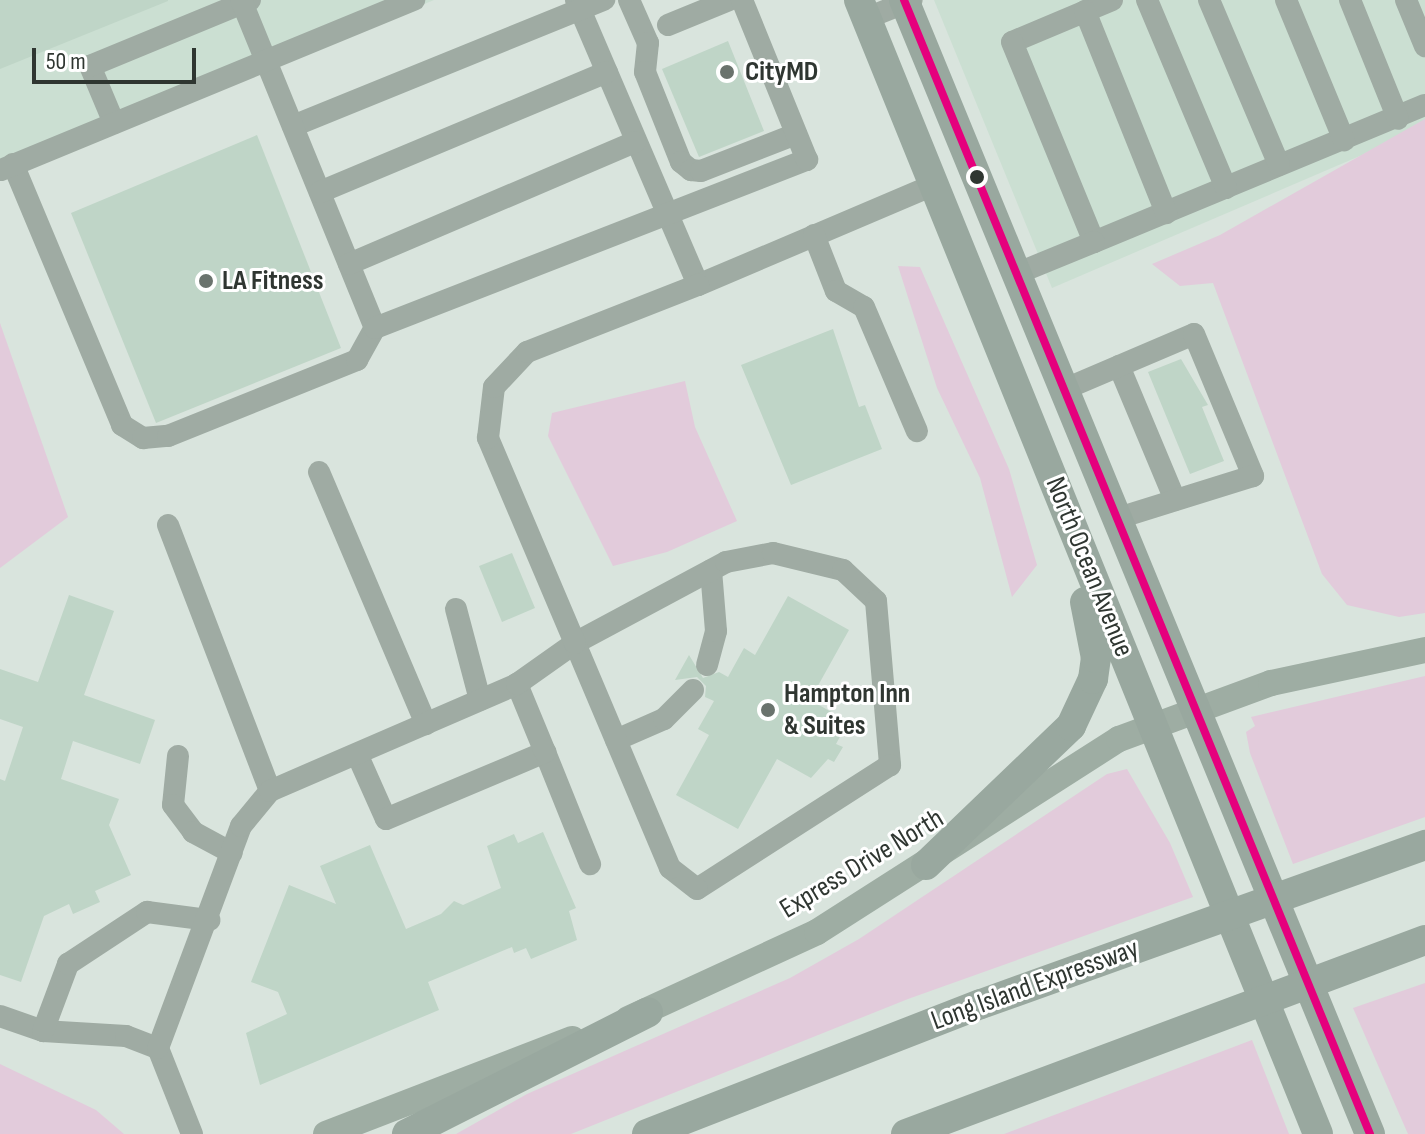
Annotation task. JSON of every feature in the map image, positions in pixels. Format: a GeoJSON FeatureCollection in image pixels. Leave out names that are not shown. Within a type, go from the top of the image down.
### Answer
{"type":"FeatureCollection","features":[{"type":"Feature","properties":{"kind":"highway","name":"North Ocean Avenue"},"geometry":{"type":"LineString","coordinates":[[907,1],[1370,1134]]}},
{"type":"Feature","properties":{"kind":"highway","name":"North Ocean Avenue"},"geometry":{"type":"LineString","coordinates":[[863,9],[1194,834],[1318,1134]]}},
{"type":"Feature","properties":{"kind":"highway"},"geometry":{"type":"LineString","coordinates":[[926,865],[1056,744],[1077,716],[1093,679],[1091,620],[1025,409]]}},
{"type":"Feature","properties":{"kind":"highway","name":"Long Island Expressway"},"geometry":{"type":"LineString","coordinates":[[647,1134],[981,1004],[1425,845]]}},
{"type":"Feature","properties":{"kind":"highway"},"geometry":{"type":"LineString","coordinates":[[906,1134],[1425,940]]}},
{"type":"Feature","properties":{"kind":"highway"},"geometry":{"type":"LineString","coordinates":[[407,1134],[648,1012]]}},
{"type":"Feature","properties":{"kind":"main road","name":"Express Drive North"},"geometry":{"type":"LineString","coordinates":[[326,1134],[461,1078],[648,1012],[817,932],[1110,745],[1151,725],[1197,707],[1311,673],[1425,650]]}},
{"type":"Feature","properties":{"kind":"lane"},"geometry":{"type":"LineString","coordinates":[[414,0],[7,167],[122,425],[143,438],[168,436],[357,360],[375,328],[665,218],[807,160],[742,0]]}},
{"type":"Feature","properties":{"kind":"lane"},"geometry":{"type":"LineString","coordinates":[[293,126],[579,5],[604,0]]}},
{"type":"Feature","properties":{"kind":"lane"},"geometry":{"type":"LineString","coordinates":[[629,0],[648,43],[645,72],[681,162],[691,170],[701,171],[796,134]]}},
{"type":"Feature","properties":{"kind":"lane"},"geometry":{"type":"LineString","coordinates":[[668,25],[729,0]]}},
{"type":"Feature","properties":{"kind":"lane"},"geometry":{"type":"LineString","coordinates":[[1094,242],[1012,42],[1112,0]]}},
{"type":"Feature","properties":{"kind":"lane"},"geometry":{"type":"LineString","coordinates":[[1147,0],[1226,188]]}},
{"type":"Feature","properties":{"kind":"lane"},"geometry":{"type":"LineString","coordinates":[[1209,0],[1279,165]]}},
{"type":"Feature","properties":{"kind":"lane"},"geometry":{"type":"LineString","coordinates":[[1286,0],[1344,140]]}},
{"type":"Feature","properties":{"kind":"lane"},"geometry":{"type":"LineString","coordinates":[[1350,0],[1398,119]]}},
{"type":"Feature","properties":{"kind":"lane"},"geometry":{"type":"LineString","coordinates":[[1406,0],[1425,46]]}},
{"type":"Feature","properties":{"kind":"lane"},"geometry":{"type":"LineString","coordinates":[[114,123],[90,66],[244,1],[265,61],[375,328]]}},
{"type":"Feature","properties":{"kind":"lane"},"geometry":{"type":"LineString","coordinates":[[863,9],[907,1]]}},
{"type":"Feature","properties":{"kind":"lane"},"geometry":{"type":"LineString","coordinates":[[579,5],[665,218],[698,285]]}},
{"type":"Feature","properties":{"kind":"lane"},"geometry":{"type":"LineString","coordinates":[[1085,11],[1166,213]]}},
{"type":"Feature","properties":{"kind":"lane"},"geometry":{"type":"LineString","coordinates":[[320,192],[607,72]]}},
{"type":"Feature","properties":{"kind":"lane"},"geometry":{"type":"LineString","coordinates":[[1018,273],[1398,119],[1425,105]]}},
{"type":"Feature","properties":{"kind":"lane"},"geometry":{"type":"LineString","coordinates":[[349,264],[635,142]]}},
{"type":"Feature","properties":{"kind":"lane"},"geometry":{"type":"LineString","coordinates":[[192,1134],[158,1048],[209,920],[241,826],[270,791],[517,684],[575,643],[711,570],[773,553],[843,570],[876,601],[890,765],[697,889],[670,868],[575,643],[488,438],[494,387],[527,352],[698,285],[934,185]]}},
{"type":"Feature","properties":{"kind":"lane"},"geometry":{"type":"LineString","coordinates":[[814,235],[836,291],[864,307],[917,431]]}},
{"type":"Feature","properties":{"kind":"lane"},"geometry":{"type":"LineString","coordinates":[[1065,389],[1194,334],[1253,476],[1118,518]]}},
{"type":"Feature","properties":{"kind":"lane"},"geometry":{"type":"LineString","coordinates":[[1119,366],[1175,500]]}},
{"type":"Feature","properties":{"kind":"lane"},"geometry":{"type":"LineString","coordinates":[[319,472],[426,724]]}},
{"type":"Feature","properties":{"kind":"lane"},"geometry":{"type":"LineString","coordinates":[[168,525],[270,791]]}},
{"type":"Feature","properties":{"kind":"lane"},"geometry":{"type":"LineString","coordinates":[[707,665],[716,631],[711,570]]}},
{"type":"Feature","properties":{"kind":"lane"},"geometry":{"type":"LineString","coordinates":[[456,609],[480,700]]}},
{"type":"Feature","properties":{"kind":"lane"},"geometry":{"type":"LineString","coordinates":[[517,684],[590,864]]}},
{"type":"Feature","properties":{"kind":"lane"},"geometry":{"type":"LineString","coordinates":[[616,740],[664,719],[693,690]]}},
{"type":"Feature","properties":{"kind":"lane"},"geometry":{"type":"LineString","coordinates":[[357,754],[386,819],[545,752]]}},
{"type":"Feature","properties":{"kind":"lane"},"geometry":{"type":"LineString","coordinates":[[178,756],[173,805],[193,832],[232,853]]}},
{"type":"Feature","properties":{"kind":"lane"},"geometry":{"type":"LineString","coordinates":[[43,1031],[68,964],[147,912],[209,920]]}},
{"type":"Feature","properties":{"kind":"lane"},"geometry":{"type":"LineString","coordinates":[[0,1016],[43,1031],[126,1036],[158,1048]]}},
{"type":"Feature","properties":{"kind":"shaded area"},"geometry":{"type":"Polygon","coordinates":[[[0,0],[434,0],[0,180],[0,0]]]}},
{"type":"Feature","properties":{"kind":"shaded area"},"geometry":{"type":"Polygon","coordinates":[[[934,0],[1425,0],[1425,128],[1052,288],[934,0]]]}},
{"type":"Feature","properties":{"kind":"shaded area"},"geometry":{"type":"Polygon","coordinates":[[[1425,119],[1425,613],[1399,617],[1347,605],[1322,574],[1213,283],[1180,286],[1152,264],[1220,235],[1425,119]]]}},
{"type":"Feature","properties":{"kind":"shaded area"},"geometry":{"type":"Polygon","coordinates":[[[898,266],[920,267],[1009,469],[1037,565],[1012,597],[980,478],[937,388],[898,266]]]}},
{"type":"Feature","properties":{"kind":"shaded area"},"geometry":{"type":"Polygon","coordinates":[[[0,323],[68,517],[0,568],[0,323]]]}},
{"type":"Feature","properties":{"kind":"shaded area"},"geometry":{"type":"Polygon","coordinates":[[[685,381],[695,427],[737,521],[667,552],[613,566],[548,436],[552,413],[685,381]]]}},
{"type":"Feature","properties":{"kind":"shaded area"},"geometry":{"type":"Polygon","coordinates":[[[1425,676],[1425,817],[1293,864],[1250,753],[1246,732],[1255,726],[1251,717],[1425,676]]]}},
{"type":"Feature","properties":{"kind":"shaded area"},"geometry":{"type":"Polygon","coordinates":[[[1127,769],[1170,843],[1193,897],[908,999],[571,1134],[456,1134],[527,1094],[790,978],[859,939],[1107,774],[1127,769]]]}},
{"type":"Feature","properties":{"kind":"shaded area"},"geometry":{"type":"Polygon","coordinates":[[[1425,983],[1425,1134],[1408,1134],[1353,1008],[1425,983]]]}},
{"type":"Feature","properties":{"kind":"shaded area"},"geometry":{"type":"Polygon","coordinates":[[[1252,1040],[1289,1134],[1004,1134],[1252,1040]]]}},
{"type":"Feature","properties":{"kind":"shaded area"},"geometry":{"type":"Polygon","coordinates":[[[0,1064],[96,1110],[124,1134],[0,1134],[0,1064]]]}},
{"type":"Feature","properties":{"kind":"building"},"geometry":{"type":"Polygon","coordinates":[[[0,0],[168,0],[168,1],[0,69],[0,0]]]}},
{"type":"Feature","properties":{"kind":"building"},"geometry":{"type":"Polygon","coordinates":[[[728,41],[764,131],[699,157],[662,69],[728,41]]]}},
{"type":"Feature","properties":{"kind":"building","name":"LA Fitness"},"geometry":{"type":"Polygon","coordinates":[[[257,135],[341,348],[156,423],[71,213],[257,135]]]}},
{"type":"Feature","properties":{"kind":"building"},"geometry":{"type":"Polygon","coordinates":[[[833,329],[859,407],[865,405],[882,449],[791,485],[741,365],[833,329]]]}},
{"type":"Feature","properties":{"kind":"building"},"geometry":{"type":"Polygon","coordinates":[[[1181,359],[1208,405],[1202,407],[1224,461],[1190,474],[1148,372],[1181,359]]]}},
{"type":"Feature","properties":{"kind":"building"},"geometry":{"type":"Polygon","coordinates":[[[512,553],[535,608],[502,622],[479,566],[512,553]]]}},
{"type":"Feature","properties":{"kind":"building"},"geometry":{"type":"Polygon","coordinates":[[[69,595],[114,611],[84,695],[155,720],[140,764],[73,741],[61,779],[119,799],[109,825],[131,875],[95,891],[100,902],[73,914],[69,904],[44,916],[21,982],[0,975],[0,779],[5,781],[23,727],[0,719],[0,669],[38,682],[69,595]]]}},
{"type":"Feature","properties":{"kind":"building","name":"Hampton Inn & Suites"},"geometry":{"type":"Polygon","coordinates":[[[788,596],[849,630],[810,700],[842,718],[836,727],[843,731],[836,744],[843,747],[834,762],[828,759],[811,778],[777,759],[738,829],[676,795],[709,735],[698,729],[714,701],[705,697],[706,686],[697,677],[675,680],[689,655],[703,678],[719,672],[728,677],[744,648],[755,655],[788,596]]]}},
{"type":"Feature","properties":{"kind":"building"},"geometry":{"type":"Polygon","coordinates":[[[543,832],[576,908],[569,911],[577,940],[531,959],[526,948],[514,953],[512,947],[428,982],[439,1010],[260,1085],[246,1033],[287,1014],[278,992],[251,982],[289,885],[336,904],[320,866],[370,845],[406,929],[441,914],[454,901],[463,905],[501,888],[487,846],[514,834],[518,843],[543,832]]]}},
{"type":"Feature","properties":{"kind":"transit line"},"geometry":{"type":"LineString","coordinates":[[904,0],[1370,1134]]}},
{"type":"Feature","properties":{"kind":"place","name":"CityMD"},"geometry":{"type":"Point","coordinates":[727,72]}},
{"type":"Feature","properties":{"kind":"place","name":"LA Fitness"},"geometry":{"type":"Point","coordinates":[206,281]}},
{"type":"Feature","properties":{"kind":"place","name":"Hampton Inn & Suites"},"geometry":{"type":"Point","coordinates":[768,710]}}]}
